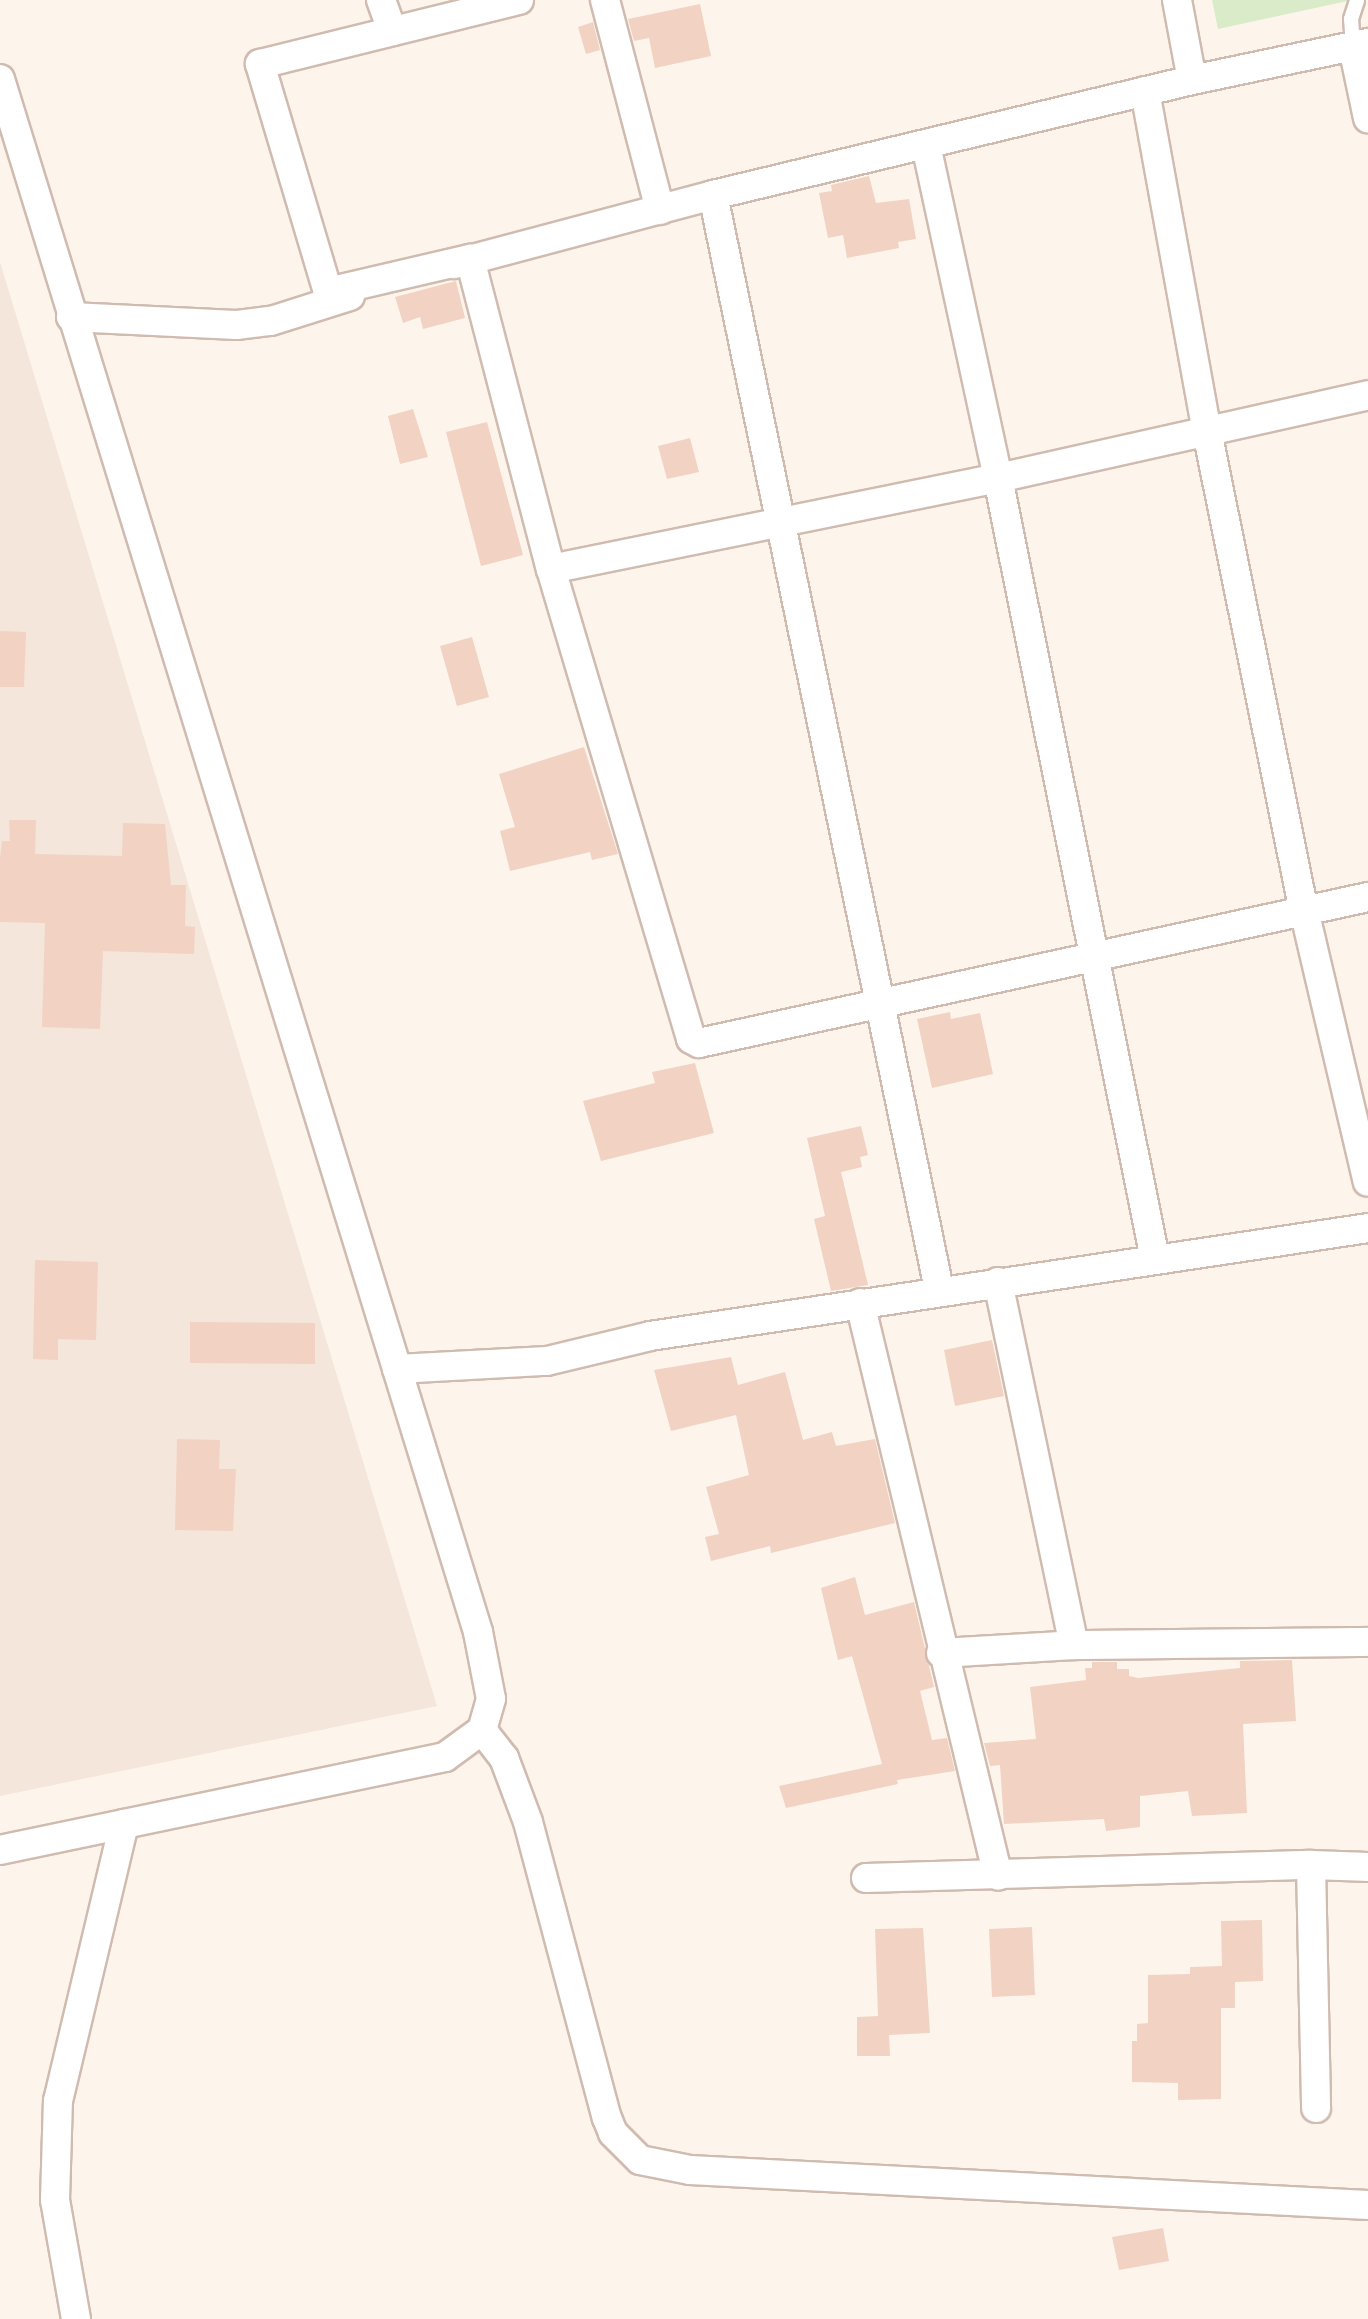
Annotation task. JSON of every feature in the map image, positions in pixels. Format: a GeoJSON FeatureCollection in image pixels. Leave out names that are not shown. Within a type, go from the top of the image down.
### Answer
{"type":"FeatureCollection","features":[{"type":"Feature","properties":{"kind":"street"},"geometry":{"type":"LineString","coordinates":[[381,0],[392,32]]}},
{"type":"Feature","properties":{"kind":"street"},"geometry":{"type":"LineString","coordinates":[[519,0],[260,64],[328,292],[1145,91],[1360,45],[1368,118]]}},
{"type":"Feature","properties":{"kind":"street"},"geometry":{"type":"LineString","coordinates":[[606,0],[660,210]]}},
{"type":"Feature","properties":{"kind":"street"},"geometry":{"type":"LineString","coordinates":[[1177,0],[1192,80]]}},
{"type":"Feature","properties":{"kind":"street"},"geometry":{"type":"LineString","coordinates":[[0,78],[486,1659],[490,1710],[482,1730],[445,1758],[0,1850]]}},
{"type":"Feature","properties":{"kind":"street"},"geometry":{"type":"LineString","coordinates":[[1145,91],[1207,430],[1304,910],[1368,1182]]}},
{"type":"Feature","properties":{"kind":"street"},"geometry":{"type":"LineString","coordinates":[[926,145],[998,478],[1154,1259]]}},
{"type":"Feature","properties":{"kind":"street"},"geometry":{"type":"LineString","coordinates":[[713,195],[877,1002],[940,1290]]}},
{"type":"Feature","properties":{"kind":"street"},"geometry":{"type":"LineString","coordinates":[[71,318],[236,325],[271,321],[470,259]]}},
{"type":"Feature","properties":{"kind":"street"},"geometry":{"type":"LineString","coordinates":[[470,259],[550,569],[691,1039],[699,1044],[1368,897]]}},
{"type":"Feature","properties":{"kind":"street"},"geometry":{"type":"LineString","coordinates":[[550,569],[998,478],[1368,395]]}},
{"type":"Feature","properties":{"kind":"street"},"geometry":{"type":"LineString","coordinates":[[397,1369],[546,1361],[650,1336],[1368,1228]]}},
{"type":"Feature","properties":{"kind":"street"},"geometry":{"type":"LineString","coordinates":[[998,1282],[1074,1645]]}},
{"type":"Feature","properties":{"kind":"street"},"geometry":{"type":"LineString","coordinates":[[860,1303],[941,1653],[998,1876]]}},
{"type":"Feature","properties":{"kind":"street"},"geometry":{"type":"LineString","coordinates":[[941,1653],[1074,1645],[1368,1642]]}},
{"type":"Feature","properties":{"kind":"street"},"geometry":{"type":"LineString","coordinates":[[482,1730],[504,1758],[528,1822],[606,2118],[613,2132],[640,2160],[690,2170],[1368,2204]]}},
{"type":"Feature","properties":{"kind":"street"},"geometry":{"type":"LineString","coordinates":[[76,2319],[55,2200],[58,2101],[124,1824]]}},
{"type":"Feature","properties":{"kind":"street"},"geometry":{"type":"LineString","coordinates":[[1311,1865],[1316,2108]]}},
{"type":"Feature","properties":{"kind":"street"},"geometry":{"type":"LineString","coordinates":[[866,1878],[1311,1865],[1368,1868]]}},
{"type":"Feature","properties":{"kind":"lane"},"geometry":{"type":"LineString","coordinates":[[1358,0],[1351,19],[1360,45]]}},
{"type":"Feature","properties":{"kind":"shaded area"},"geometry":{"type":"Polygon","coordinates":[[[0,262],[437,1706],[0,1796],[0,262]]]}},
{"type":"Feature","properties":{"kind":"green space"},"geometry":{"type":"Polygon","coordinates":[[[1212,0],[1352,0],[1218,29],[1212,0]]]}},
{"type":"Feature","properties":{"kind":"building"},"geometry":{"type":"Polygon","coordinates":[[[700,4],[711,56],[655,68],[649,38],[634,41],[628,19],[700,4]]]}},
{"type":"Feature","properties":{"kind":"building"},"geometry":{"type":"Polygon","coordinates":[[[593,22],[600,50],[586,54],[578,27],[593,22]]]}},
{"type":"Feature","properties":{"kind":"building"},"geometry":{"type":"Polygon","coordinates":[[[869,176],[876,203],[909,199],[916,239],[898,242],[899,248],[847,258],[843,235],[828,238],[819,193],[832,191],[831,185],[869,176]]]}},
{"type":"Feature","properties":{"kind":"building"},"geometry":{"type":"Polygon","coordinates":[[[456,281],[465,318],[423,329],[420,317],[403,323],[395,297],[456,281]]]}},
{"type":"Feature","properties":{"kind":"building"},"geometry":{"type":"Polygon","coordinates":[[[413,409],[428,457],[400,464],[388,416],[413,409]]]}},
{"type":"Feature","properties":{"kind":"building"},"geometry":{"type":"Polygon","coordinates":[[[487,422],[523,555],[481,566],[446,432],[487,422]]]}},
{"type":"Feature","properties":{"kind":"building"},"geometry":{"type":"Polygon","coordinates":[[[690,438],[699,472],[667,479],[658,446],[690,438]]]}},
{"type":"Feature","properties":{"kind":"building"},"geometry":{"type":"Polygon","coordinates":[[[0,631],[26,632],[24,687],[0,687],[0,631]]]}},
{"type":"Feature","properties":{"kind":"building"},"geometry":{"type":"Polygon","coordinates":[[[472,637],[489,697],[457,706],[440,646],[472,637]]]}},
{"type":"Feature","properties":{"kind":"building"},"geometry":{"type":"Polygon","coordinates":[[[584,747],[618,854],[592,860],[590,852],[510,871],[500,831],[515,827],[499,774],[584,747]]]}},
{"type":"Feature","properties":{"kind":"building"},"geometry":{"type":"Polygon","coordinates":[[[9,820],[36,820],[35,854],[122,856],[123,823],[165,824],[171,885],[186,885],[185,926],[195,927],[194,954],[103,951],[100,1029],[42,1027],[45,923],[0,922],[0,858],[2,841],[10,841],[9,820]]]}},
{"type":"Feature","properties":{"kind":"building"},"geometry":{"type":"Polygon","coordinates":[[[950,1012],[951,1019],[980,1013],[993,1074],[932,1088],[917,1019],[950,1012]]]}},
{"type":"Feature","properties":{"kind":"building"},"geometry":{"type":"Polygon","coordinates":[[[695,1063],[714,1133],[601,1161],[583,1101],[655,1083],[652,1072],[695,1063]]]}},
{"type":"Feature","properties":{"kind":"building"},"geometry":{"type":"Polygon","coordinates":[[[861,1126],[868,1155],[860,1157],[862,1167],[841,1172],[868,1285],[831,1291],[814,1219],[825,1216],[807,1138],[861,1126]]]}},
{"type":"Feature","properties":{"kind":"building"},"geometry":{"type":"Polygon","coordinates":[[[35,1260],[98,1262],[96,1340],[58,1339],[58,1360],[33,1359],[35,1260]]]}},
{"type":"Feature","properties":{"kind":"building"},"geometry":{"type":"Polygon","coordinates":[[[190,1322],[315,1323],[315,1364],[190,1363],[190,1322]]]}},
{"type":"Feature","properties":{"kind":"building"},"geometry":{"type":"Polygon","coordinates":[[[992,1340],[1004,1396],[955,1406],[944,1350],[992,1340]]]}},
{"type":"Feature","properties":{"kind":"building"},"geometry":{"type":"Polygon","coordinates":[[[731,1357],[738,1385],[785,1372],[803,1440],[832,1432],[836,1446],[875,1439],[895,1523],[771,1553],[770,1546],[711,1561],[705,1537],[719,1534],[706,1487],[749,1475],[736,1415],[671,1431],[654,1370],[731,1357]]]}},
{"type":"Feature","properties":{"kind":"building"},"geometry":{"type":"Polygon","coordinates":[[[177,1439],[220,1440],[219,1469],[236,1469],[233,1531],[175,1530],[177,1439]]]}},
{"type":"Feature","properties":{"kind":"building"},"geometry":{"type":"Polygon","coordinates":[[[855,1577],[865,1615],[914,1602],[934,1687],[920,1691],[932,1740],[947,1738],[955,1771],[897,1780],[898,1784],[786,1808],[779,1786],[882,1764],[852,1656],[838,1660],[821,1588],[855,1577]]]}},
{"type":"Feature","properties":{"kind":"building"},"geometry":{"type":"Polygon","coordinates":[[[1292,1660],[1296,1721],[1243,1724],[1247,1813],[1192,1816],[1188,1791],[1140,1796],[1140,1827],[1106,1831],[1104,1819],[1004,1824],[1000,1765],[990,1766],[984,1743],[1036,1739],[1030,1687],[1086,1680],[1085,1668],[1092,1668],[1092,1662],[1117,1662],[1117,1669],[1129,1669],[1129,1676],[1138,1678],[1240,1668],[1240,1661],[1292,1660]]]}},
{"type":"Feature","properties":{"kind":"building"},"geometry":{"type":"Polygon","coordinates":[[[1262,1920],[1263,1981],[1235,1982],[1235,2008],[1221,2008],[1221,2099],[1178,2100],[1178,2083],[1132,2082],[1132,2041],[1137,2041],[1137,2024],[1148,2023],[1148,1975],[1190,1974],[1190,1967],[1222,1966],[1221,1921],[1262,1920]]]}},
{"type":"Feature","properties":{"kind":"building"},"geometry":{"type":"Polygon","coordinates":[[[1032,1927],[1035,1995],[992,1997],[989,1929],[1032,1927]]]}},
{"type":"Feature","properties":{"kind":"building"},"geometry":{"type":"Polygon","coordinates":[[[923,1928],[930,2033],[889,2035],[890,2056],[857,2056],[857,2017],[878,2016],[875,1929],[923,1928]]]}},
{"type":"Feature","properties":{"kind":"building"},"geometry":{"type":"Polygon","coordinates":[[[1163,2228],[1169,2261],[1119,2270],[1112,2237],[1163,2228]]]}}]}
